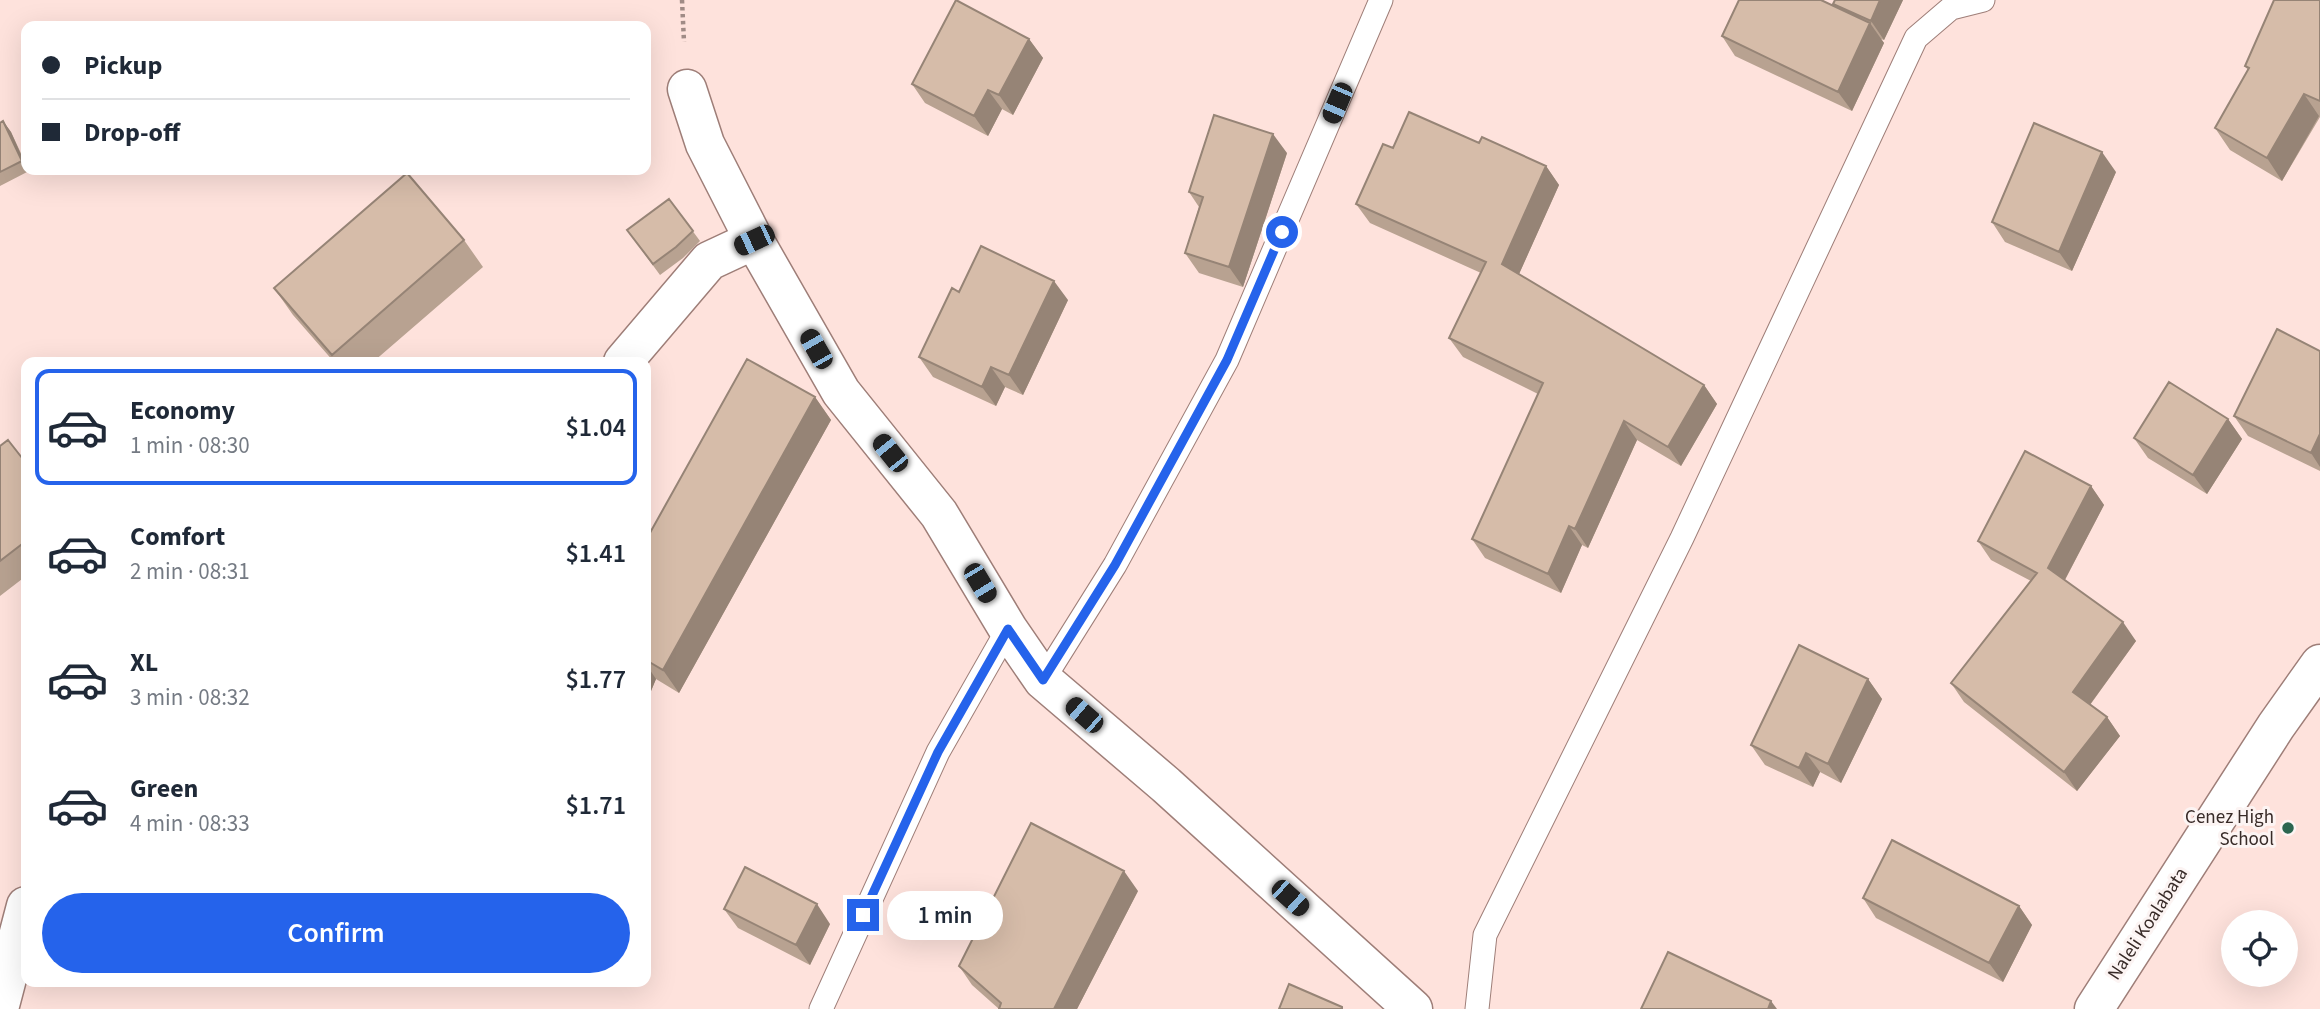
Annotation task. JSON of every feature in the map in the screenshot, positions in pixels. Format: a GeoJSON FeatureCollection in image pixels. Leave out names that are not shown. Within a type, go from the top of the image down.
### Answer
{"type":"FeatureCollection","features":[{"type":"Feature","properties":{"kind":"street"},"geometry":{"type":"LineString","coordinates":[[687,89],[705,144],[754,240],[841,392],[939,514],[1008,629],[1043,680],[1166,785],[1413,1009]]}},
{"type":"Feature","properties":{"kind":"street"},"geometry":{"type":"LineString","coordinates":[[627,357],[709,261],[754,240]]}},
{"type":"Feature","properties":{"kind":"street","name":"Naleli Koalabata"},"geometry":{"type":"LineString","coordinates":[[2094,1009],[2276,726],[2320,664]]}},
{"type":"Feature","properties":{"kind":"street"},"geometry":{"type":"LineString","coordinates":[[0,890],[21,881]]}},
{"type":"Feature","properties":{"kind":"street"},"geometry":{"type":"LineString","coordinates":[[0,1005],[21,925]]}},
{"type":"Feature","properties":{"kind":"lane"},"geometry":{"type":"LineString","coordinates":[[1043,680],[1115,565],[1227,360],[1381,0]]}},
{"type":"Feature","properties":{"kind":"lane"},"geometry":{"type":"LineString","coordinates":[[1476,1009],[1485,935],[1682,538],[1916,38],[1951,8],[1983,0]]}},
{"type":"Feature","properties":{"kind":"lane"},"geometry":{"type":"LineString","coordinates":[[821,1009],[938,752],[1008,629]]}},
{"type":"Feature","properties":{"kind":"building"},"geometry":{"type":"Polygon","coordinates":[[[956,0],[1029,39],[999,95],[988,90],[974,116],[912,84],[956,0]]]}},
{"type":"Feature","properties":{"kind":"building"},"geometry":{"type":"Polygon","coordinates":[[[1739,0],[1821,0],[1870,23],[1838,92],[1722,36],[1739,0]]]}},
{"type":"Feature","properties":{"kind":"building"},"geometry":{"type":"Polygon","coordinates":[[[1835,0],[1880,0],[1871,21],[1833,4],[1835,0]]]}},
{"type":"Feature","properties":{"kind":"building"},"geometry":{"type":"Polygon","coordinates":[[[2274,0],[2320,0],[2320,101],[2304,94],[2267,158],[2215,128],[2249,68],[2245,66],[2274,0]]]}},
{"type":"Feature","properties":{"kind":"building"},"geometry":{"type":"Polygon","coordinates":[[[1409,112],[1479,143],[1482,137],[1546,166],[1502,264],[1704,385],[1668,447],[1624,421],[1575,529],[1569,526],[1548,574],[1472,539],[1543,383],[1449,338],[1486,262],[1356,204],[1383,144],[1393,148],[1409,112]]]}},
{"type":"Feature","properties":{"kind":"building"},"geometry":{"type":"Polygon","coordinates":[[[1214,115],[1273,134],[1229,267],[1185,253],[1203,197],[1189,192],[1214,115]]]}},
{"type":"Feature","properties":{"kind":"building"},"geometry":{"type":"Polygon","coordinates":[[[3,121],[21,162],[0,172],[0,123],[3,121]]]}},
{"type":"Feature","properties":{"kind":"building"},"geometry":{"type":"Polygon","coordinates":[[[2034,123],[2102,152],[2059,252],[1992,222],[2034,123]]]}},
{"type":"Feature","properties":{"kind":"building"},"geometry":{"type":"Polygon","coordinates":[[[405,175],[409,175],[464,240],[332,355],[274,288],[405,175]]]}},
{"type":"Feature","properties":{"kind":"building"},"geometry":{"type":"Polygon","coordinates":[[[669,199],[693,231],[653,264],[627,230],[669,199]]]}},
{"type":"Feature","properties":{"kind":"building"},"geometry":{"type":"Polygon","coordinates":[[[981,246],[1054,281],[1009,375],[991,367],[982,387],[919,357],[952,288],[959,292],[981,246]]]}},
{"type":"Feature","properties":{"kind":"building"},"geometry":{"type":"Polygon","coordinates":[[[2277,329],[2320,351],[2320,434],[2311,453],[2234,416],[2277,329]]]}},
{"type":"Feature","properties":{"kind":"building"},"geometry":{"type":"Polygon","coordinates":[[[747,359],[815,397],[663,670],[651,663],[651,531],[747,359]]]}},
{"type":"Feature","properties":{"kind":"building"},"geometry":{"type":"Polygon","coordinates":[[[2169,382],[2228,419],[2193,475],[2134,438],[2169,382]]]}},
{"type":"Feature","properties":{"kind":"building"},"geometry":{"type":"Polygon","coordinates":[[[8,440],[21,457],[21,545],[0,561],[0,446],[8,440]]]}},
{"type":"Feature","properties":{"kind":"building"},"geometry":{"type":"Polygon","coordinates":[[[2025,451],[2091,486],[2048,568],[2123,622],[2073,692],[2107,717],[2064,772],[1951,683],[2037,573],[1978,541],[2025,451]]]}},
{"type":"Feature","properties":{"kind":"building"},"geometry":{"type":"Polygon","coordinates":[[[1799,645],[1868,679],[1828,764],[1806,753],[1799,768],[1751,745],[1799,645]]]}},
{"type":"Feature","properties":{"kind":"building"},"geometry":{"type":"Polygon","coordinates":[[[1031,823],[1124,871],[1054,1009],[999,1009],[1001,1003],[959,966],[1031,823]]]}},
{"type":"Feature","properties":{"kind":"building"},"geometry":{"type":"Polygon","coordinates":[[[1892,840],[2019,906],[1989,963],[1863,898],[1892,840]]]}},
{"type":"Feature","properties":{"kind":"building"},"geometry":{"type":"Polygon","coordinates":[[[745,867],[817,904],[796,945],[724,909],[745,867]]]}},
{"type":"Feature","properties":{"kind":"building"},"geometry":{"type":"Polygon","coordinates":[[[1668,952],[1771,1001],[1768,1009],[1641,1009],[1668,952]]]}},
{"type":"Feature","properties":{"kind":"building"},"geometry":{"type":"Polygon","coordinates":[[[1289,984],[1342,1007],[1342,1009],[1279,1009],[1289,984]]]}},
{"type":"Feature","properties":{"kind":"place","name":"Cenez High School"},"geometry":{"type":"Point","coordinates":[2288,828]}},
{"type":"Feature","properties":{"kind":"route"},"geometry":{"type":"LineString","coordinates":[[863,915],[938,752],[1008,629],[1043,680],[1115,565],[1227,360],[1282,232]]}}]}
